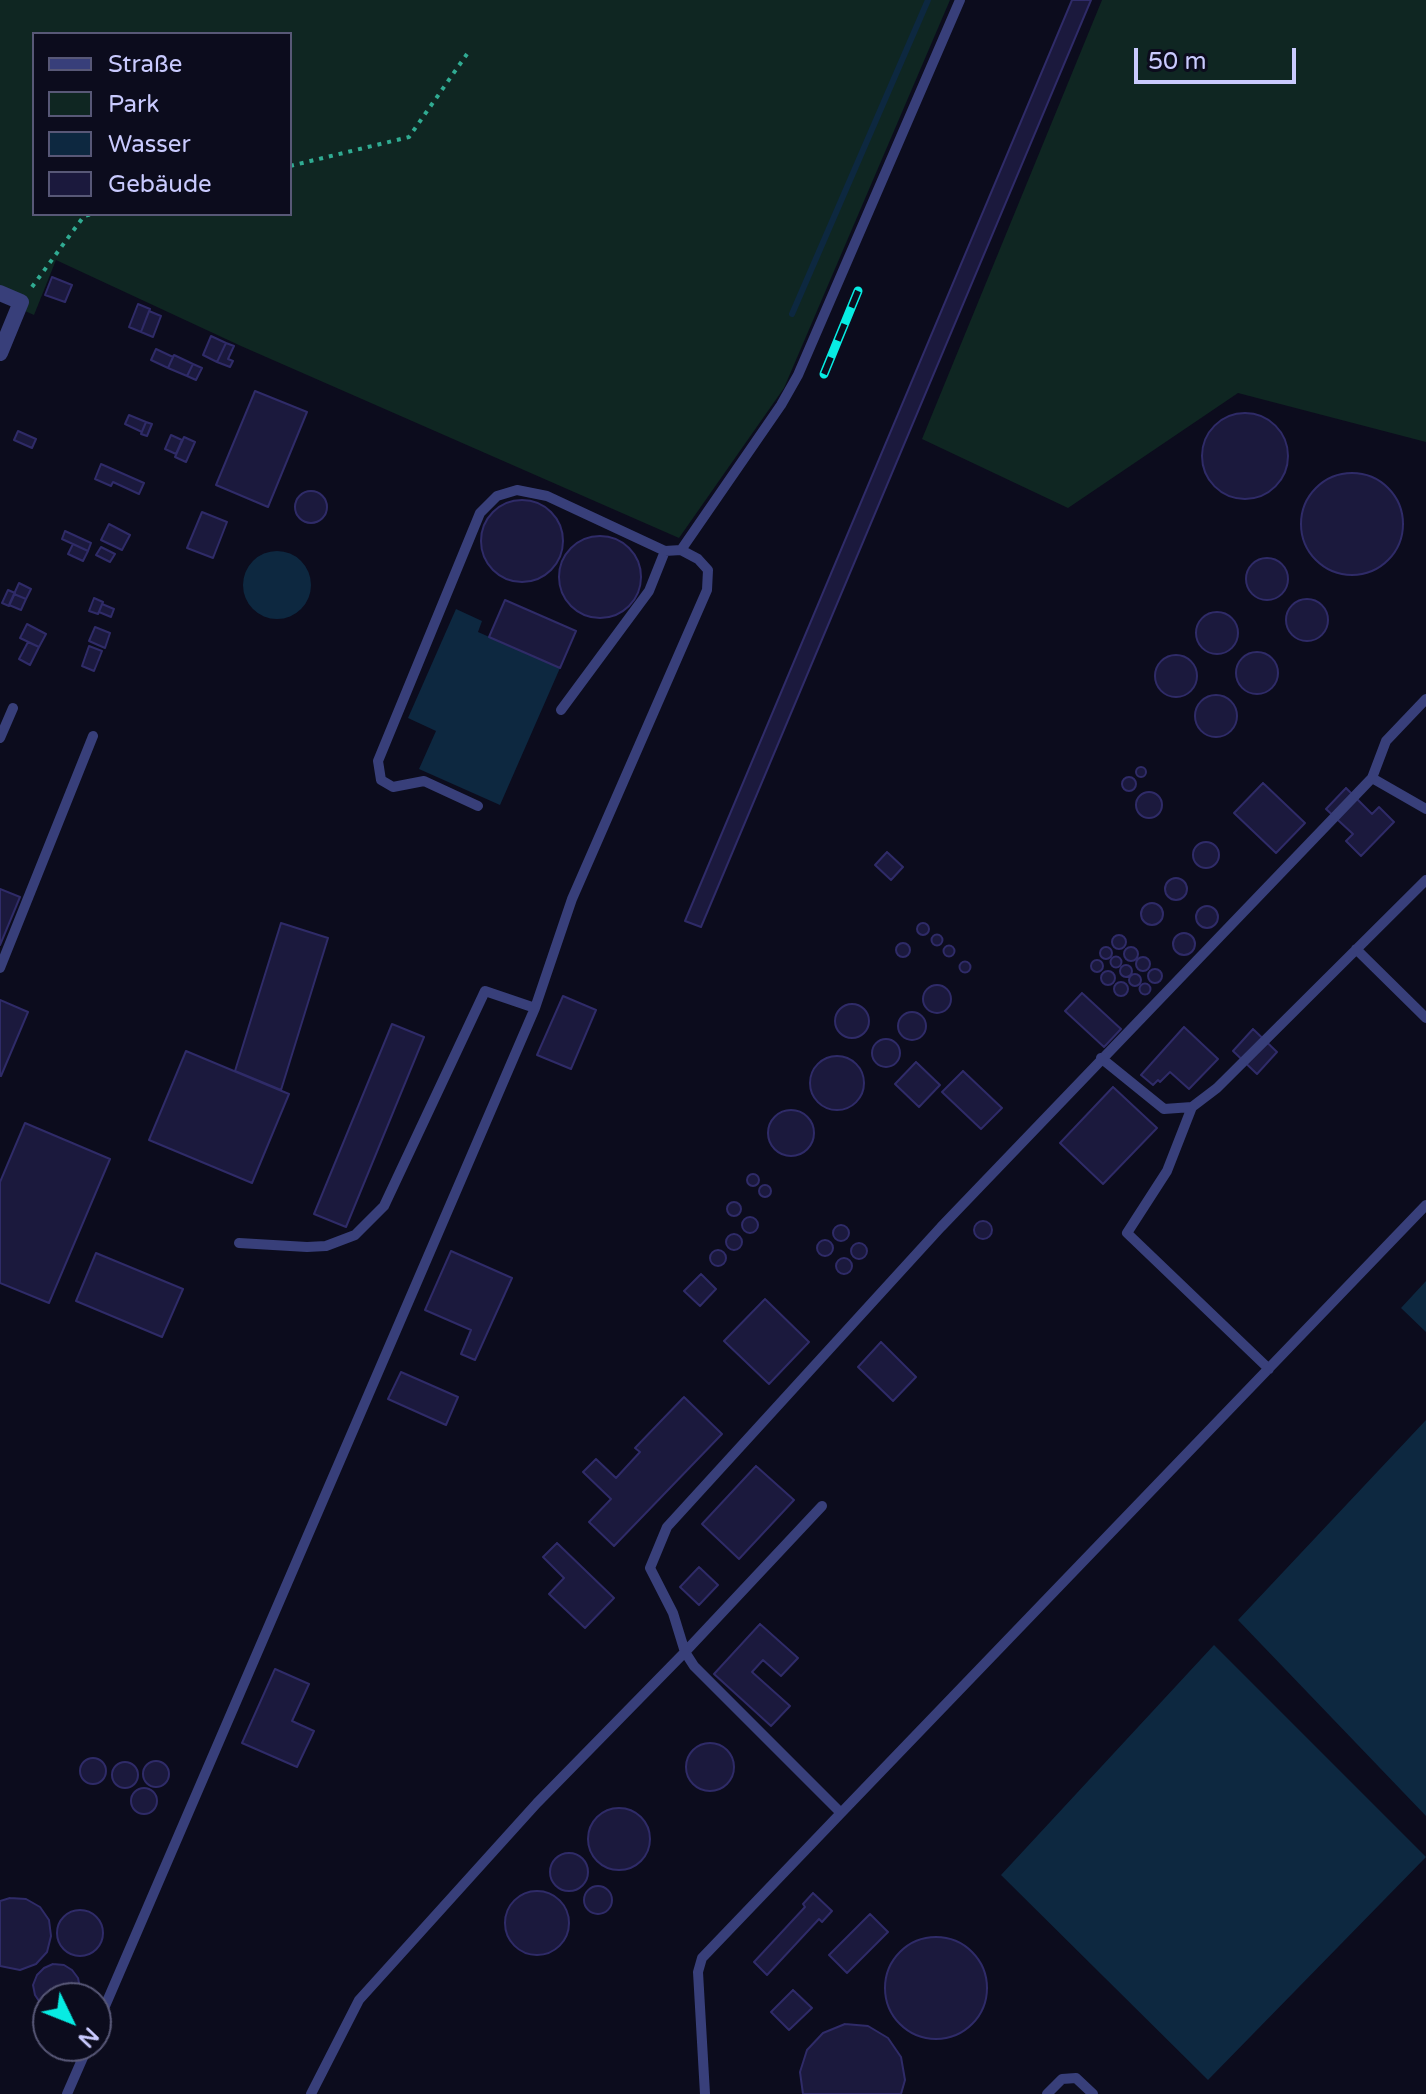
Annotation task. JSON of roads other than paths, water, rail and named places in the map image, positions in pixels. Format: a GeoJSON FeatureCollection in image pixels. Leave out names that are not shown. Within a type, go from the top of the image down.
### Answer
{"type":"FeatureCollection","features":[{"type":"Feature","properties":{"kind":"street"},"geometry":{"type":"LineString","coordinates":[[0,293],[21,302],[0,353]]}},
{"type":"Feature","properties":{"kind":"lane"},"geometry":{"type":"LineString","coordinates":[[681,550],[781,405],[798,375],[960,0]]}},
{"type":"Feature","properties":{"kind":"lane"},"geometry":{"type":"LineString","coordinates":[[112,1990],[535,1008],[572,899],[707,590],[708,570],[698,559],[681,550],[665,551],[547,496],[517,490],[497,496],[480,513],[378,761],[381,780],[393,787],[424,781],[478,806]]}},
{"type":"Feature","properties":{"kind":"lane"},"geometry":{"type":"LineString","coordinates":[[561,710],[649,591],[665,551]]}},
{"type":"Feature","properties":{"kind":"lane"},"geometry":{"type":"LineString","coordinates":[[841,1813],[694,1666],[685,1652],[673,1613],[650,1568],[667,1527],[941,1227],[1372,778],[1386,741],[1426,699]]}},
{"type":"Feature","properties":{"kind":"lane"},"geometry":{"type":"LineString","coordinates":[[0,738],[13,708]]}},
{"type":"Feature","properties":{"kind":"lane"},"geometry":{"type":"LineString","coordinates":[[0,968],[93,736]]}},
{"type":"Feature","properties":{"kind":"lane"},"geometry":{"type":"LineString","coordinates":[[1372,778],[1426,809]]}},
{"type":"Feature","properties":{"kind":"lane"},"geometry":{"type":"LineString","coordinates":[[1269,1369],[1127,1233],[1167,1171],[1192,1107],[1217,1088],[1426,880]]}},
{"type":"Feature","properties":{"kind":"lane"},"geometry":{"type":"LineString","coordinates":[[1356,949],[1426,1018]]}},
{"type":"Feature","properties":{"kind":"lane"},"geometry":{"type":"LineString","coordinates":[[239,1243],[326,1246],[355,1235],[384,1206],[485,991],[535,1008]]}},
{"type":"Feature","properties":{"kind":"lane"},"geometry":{"type":"LineString","coordinates":[[1101,1058],[1164,1109],[1192,1107]]}},
{"type":"Feature","properties":{"kind":"lane"},"geometry":{"type":"LineString","coordinates":[[705,2094],[698,1972],[702,1958],[1426,1205]]}},
{"type":"Feature","properties":{"kind":"lane"},"geometry":{"type":"LineString","coordinates":[[311,2094],[359,2000],[537,1803],[822,1506]]}},
{"type":"Feature","properties":{"kind":"lane"},"geometry":{"type":"LineString","coordinates":[[67,2094],[81,2062]]}},
{"type":"Feature","properties":{"kind":"lane"},"geometry":{"type":"LineString","coordinates":[[1047,2094],[1062,2079],[1076,2078],[1093,2094]]}},
{"type":"Feature","properties":{"kind":"water"},"geometry":{"type":"Polygon","coordinates":[[[277,551],[301,561],[311,585],[301,609],[277,619],[253,609],[243,585],[253,561],[277,551]]]}},
{"type":"Feature","properties":{"kind":"water"},"geometry":{"type":"Polygon","coordinates":[[[456,609],[482,621],[478,632],[560,668],[500,805],[419,769],[436,731],[408,718],[456,609]]]}},
{"type":"Feature","properties":{"kind":"water"},"geometry":{"type":"Polygon","coordinates":[[[1426,1281],[1426,1332],[1401,1308],[1426,1281]]]}},
{"type":"Feature","properties":{"kind":"water"},"geometry":{"type":"Polygon","coordinates":[[[1426,1420],[1426,1816],[1238,1620],[1426,1420]]]}},
{"type":"Feature","properties":{"kind":"water"},"geometry":{"type":"Polygon","coordinates":[[[1214,1645],[1426,1857],[1208,2080],[1001,1875],[1214,1645]]]}},
{"type":"Feature","properties":{"kind":"waterway"},"geometry":{"type":"LineString","coordinates":[[792,314],[928,0]]}},
{"type":"Feature","properties":{"kind":"railway"},"geometry":{"type":"LineString","coordinates":[[824,374],[858,291]]}}]}
